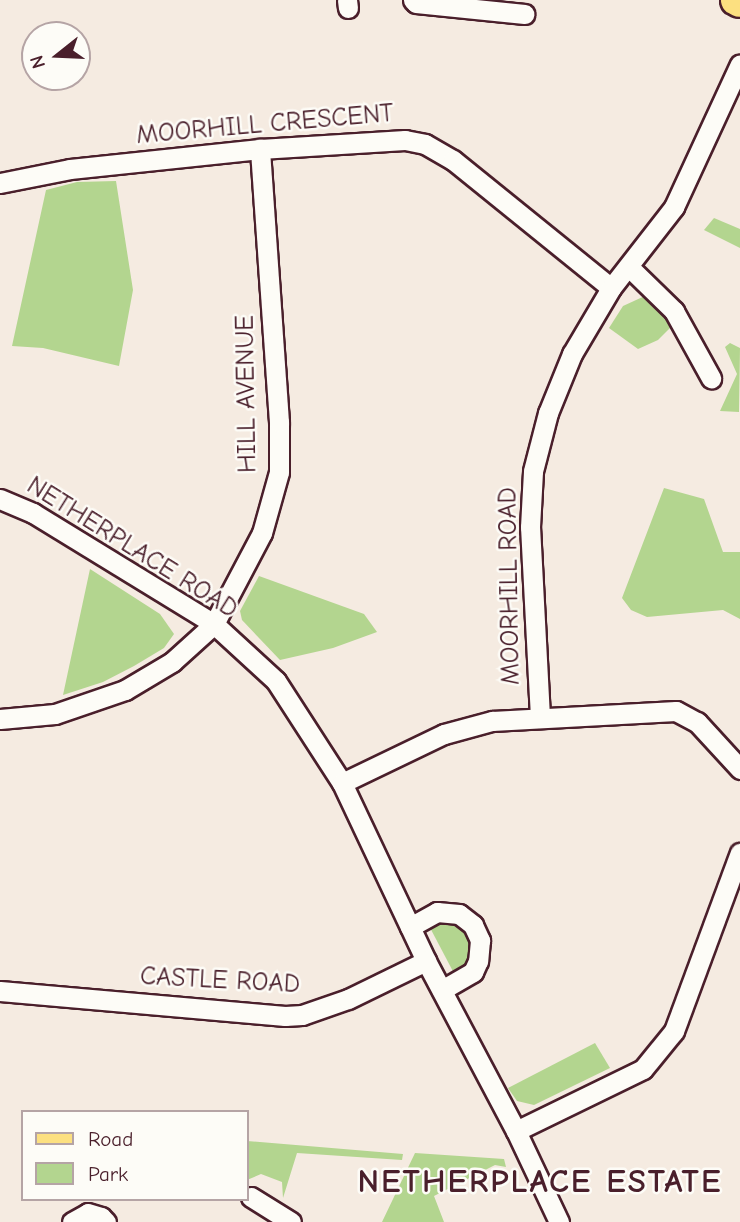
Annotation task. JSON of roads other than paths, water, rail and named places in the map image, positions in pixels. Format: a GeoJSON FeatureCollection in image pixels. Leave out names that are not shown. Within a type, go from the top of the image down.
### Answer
{"type":"FeatureCollection","features":[{"type":"Feature","properties":{"kind":"street"},"geometry":{"type":"LineString","coordinates":[[413,0],[415,3],[524,14]]}},
{"type":"Feature","properties":{"kind":"street","name":"MOORHILL ROAD"},"geometry":{"type":"LineString","coordinates":[[540,717],[530,527],[533,471],[548,413],[572,354],[611,288],[674,207],[740,64]]}},
{"type":"Feature","properties":{"kind":"street","name":"MOORHILL CRESCENT"},"geometry":{"type":"LineString","coordinates":[[0,183],[70,169],[260,149],[405,140],[425,144],[453,160],[611,288]]}},
{"type":"Feature","properties":{"kind":"street","name":"HILL AVENUE"},"geometry":{"type":"LineString","coordinates":[[214,625],[262,533],[279,472],[279,422],[260,149]]}},
{"type":"Feature","properties":{"kind":"street"},"geometry":{"type":"LineString","coordinates":[[629,268],[674,311],[711,378]]}},
{"type":"Feature","properties":{"kind":"street","name":"NETHERPLACE ROAD"},"geometry":{"type":"LineString","coordinates":[[0,499],[33,513],[214,625],[276,681],[342,783],[426,961],[516,1131],[559,1222]]}},
{"type":"Feature","properties":{"kind":"street"},"geometry":{"type":"LineString","coordinates":[[0,719],[55,714],[125,690],[173,662],[214,625]]}},
{"type":"Feature","properties":{"kind":"street"},"geometry":{"type":"LineString","coordinates":[[342,783],[444,734],[492,722],[540,717],[676,711],[697,722],[740,769]]}},
{"type":"Feature","properties":{"kind":"street"},"geometry":{"type":"LineString","coordinates":[[516,1131],[643,1069],[674,1031],[740,853]]}},
{"type":"Feature","properties":{"kind":"street"},"geometry":{"type":"LineString","coordinates":[[410,927],[437,912],[459,914],[473,925],[480,940],[478,961],[473,972],[442,990]]}},
{"type":"Feature","properties":{"kind":"street","name":"CASTLE ROAD"},"geometry":{"type":"LineString","coordinates":[[0,990],[285,1017],[321,1010],[426,961]]}},
{"type":"Feature","properties":{"kind":"street"},"geometry":{"type":"LineString","coordinates":[[251,1197],[291,1222]]}},
{"type":"Feature","properties":{"kind":"street"},"geometry":{"type":"LineString","coordinates":[[72,1222],[88,1213],[101,1217],[106,1222]]}},
{"type":"Feature","properties":{"kind":"district","name":"NETHERPLACE ESTATE"},"geometry":{"type":"Point","coordinates":[540,1182]}}]}
